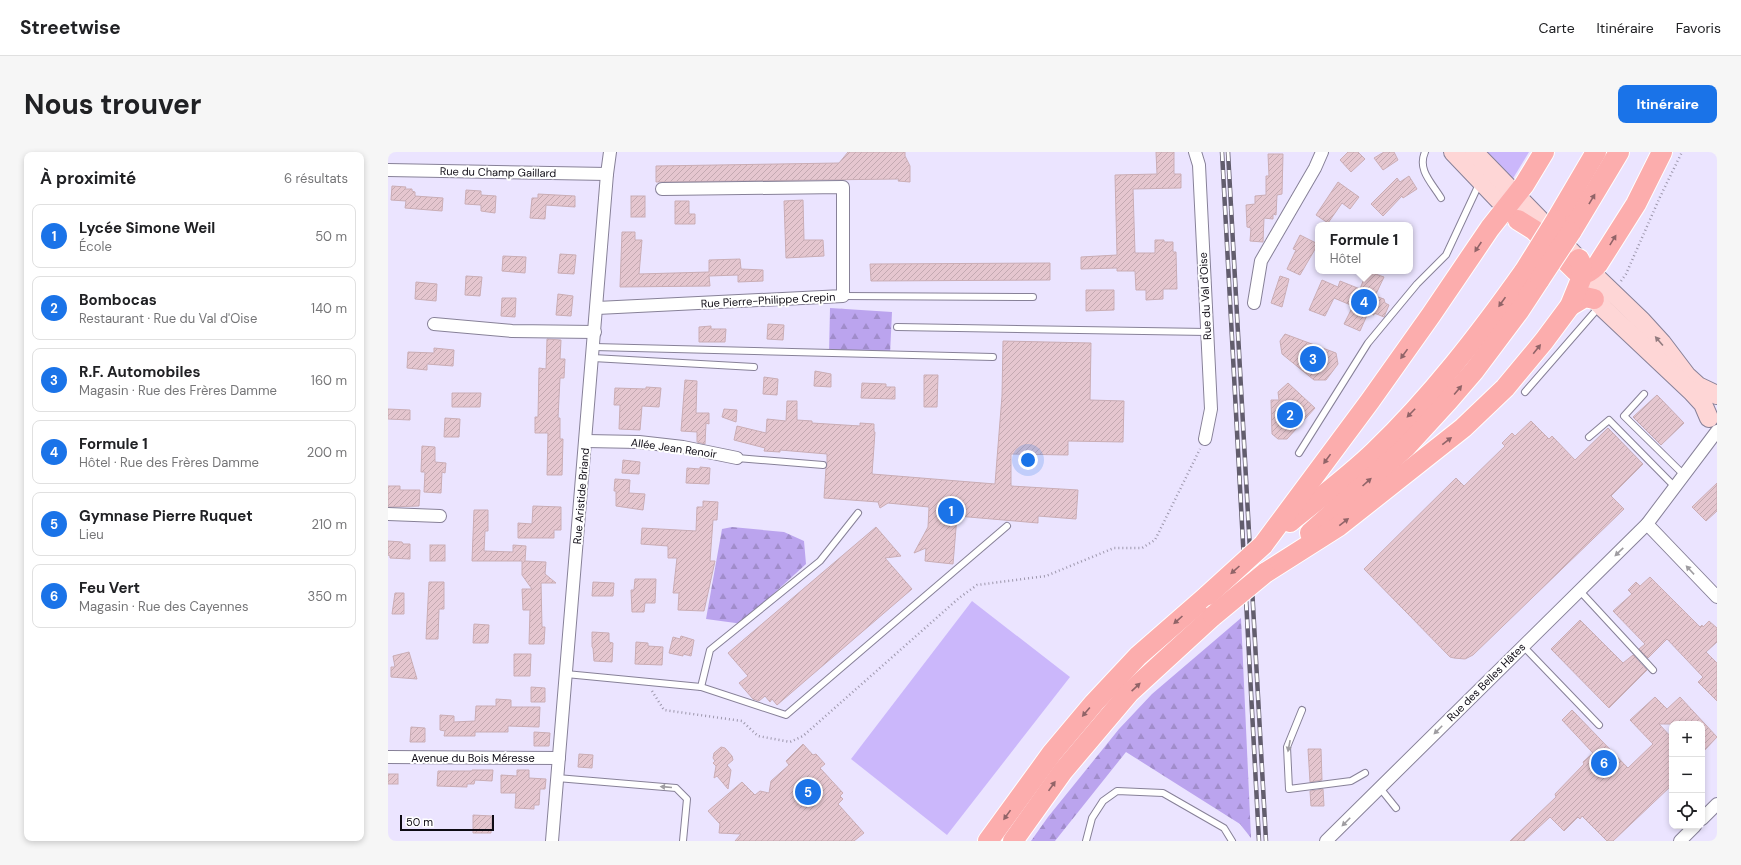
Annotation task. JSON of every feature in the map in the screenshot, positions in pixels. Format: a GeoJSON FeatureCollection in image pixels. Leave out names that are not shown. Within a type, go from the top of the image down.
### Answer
{"type":"FeatureCollection","features":[{"type":"Feature","properties":{"kind":"main road"},"geometry":{"type":"LineString","coordinates":[[1263,544],[1511,210],[1544,152]]}},
{"type":"Feature","properties":{"kind":"main road"},"geometry":{"type":"LineString","coordinates":[[1013,841],[1063,771],[1129,693],[1213,616],[1265,573],[1406,448],[1474,371],[1519,311],[1532,275],[1556,220],[1596,152]]}},
{"type":"Feature","properties":{"kind":"main road"},"geometry":{"type":"LineString","coordinates":[[988,841],[1052,753],[1094,703],[1138,656],[1263,544],[1373,453],[1426,398],[1571,232],[1619,152]]}},
{"type":"Feature","properties":{"kind":"main road"},"geometry":{"type":"LineString","coordinates":[[1511,210],[1534,230],[1576,272],[1598,264],[1636,204],[1662,152]]}},
{"type":"Feature","properties":{"kind":"main road"},"geometry":{"type":"LineString","coordinates":[[1570,306],[1582,269]]}},
{"type":"Feature","properties":{"kind":"main road"},"geometry":{"type":"LineString","coordinates":[[1265,573],[1339,526],[1464,428],[1506,388],[1570,306],[1579,299],[1585,297],[1597,302]]}},
{"type":"Feature","properties":{"kind":"street","name":"Rue Aristide Briand"},"geometry":{"type":"LineString","coordinates":[[552,841],[610,152]]}},
{"type":"Feature","properties":{"kind":"street","name":"Rue du Val d'Oise"},"geometry":{"type":"LineString","coordinates":[[1195,152],[1199,165],[1210,408],[1205,439]]}},
{"type":"Feature","properties":{"kind":"street"},"geometry":{"type":"LineString","coordinates":[[1254,303],[1261,261],[1316,168],[1322,152]]}},
{"type":"Feature","properties":{"kind":"street"},"geometry":{"type":"LineString","coordinates":[[1453,152],[1511,210]]}},
{"type":"Feature","properties":{"kind":"street"},"geometry":{"type":"LineString","coordinates":[[1480,158],[1511,210]]}},
{"type":"Feature","properties":{"kind":"street","name":"Rue du Champ Gaillard"},"geometry":{"type":"LineString","coordinates":[[388,170],[607,174]]}},
{"type":"Feature","properties":{"kind":"street","name":"Rue Pierre-Philippe Crepin"},"geometry":{"type":"LineString","coordinates":[[596,308],[843,296],[843,187],[662,189]]}},
{"type":"Feature","properties":{"kind":"street"},"geometry":{"type":"LineString","coordinates":[[1582,269],[1613,292],[1662,343],[1687,376],[1698,386],[1717,396],[1710,407],[1714,427]]}},
{"type":"Feature","properties":{"kind":"street"},"geometry":{"type":"LineString","coordinates":[[1582,269],[1597,302],[1692,392],[1703,404],[1714,427]]}},
{"type":"Feature","properties":{"kind":"street"},"geometry":{"type":"LineString","coordinates":[[434,324],[512,331],[595,332]]}},
{"type":"Feature","properties":{"kind":"street","name":"Rue des Belles Hâtes"},"geometry":{"type":"LineString","coordinates":[[1326,841],[1647,524],[1684,475],[1714,427]]}},
{"type":"Feature","properties":{"kind":"street","name":"Allée Jean Renoir"},"geometry":{"type":"LineString","coordinates":[[586,441],[639,442],[683,447],[737,458]]}},
{"type":"Feature","properties":{"kind":"street"},"geometry":{"type":"LineString","coordinates":[[388,514],[440,516]]}},
{"type":"Feature","properties":{"kind":"street"},"geometry":{"type":"LineString","coordinates":[[1647,524],[1717,597]]}},
{"type":"Feature","properties":{"kind":"street","name":"Avenue du Bois Méresse"},"geometry":{"type":"LineString","coordinates":[[388,757],[559,758]]}},
{"type":"Feature","properties":{"kind":"street"},"geometry":{"type":"LineString","coordinates":[[1705,816],[1717,804]]}},
{"type":"Feature","properties":{"kind":"street"},"geometry":{"type":"LineString","coordinates":[[1680,841],[1692,829]]}},
{"type":"Feature","properties":{"kind":"lane"},"geometry":{"type":"LineString","coordinates":[[1425,152],[1422,158],[1422,169],[1441,198]]}},
{"type":"Feature","properties":{"kind":"lane"},"geometry":{"type":"LineString","coordinates":[[1299,453],[1368,343],[1417,284],[1446,255],[1481,181],[1480,158]]}},
{"type":"Feature","properties":{"kind":"lane"},"geometry":{"type":"LineString","coordinates":[[843,296],[1033,297]]}},
{"type":"Feature","properties":{"kind":"lane"},"geometry":{"type":"LineString","coordinates":[[1525,392],[1597,302]]}},
{"type":"Feature","properties":{"kind":"lane"},"geometry":{"type":"LineString","coordinates":[[896,328],[1207,332]]}},
{"type":"Feature","properties":{"kind":"lane"},"geometry":{"type":"LineString","coordinates":[[593,352],[993,357]]}},
{"type":"Feature","properties":{"kind":"lane"},"geometry":{"type":"LineString","coordinates":[[593,352],[754,367]]}},
{"type":"Feature","properties":{"kind":"lane"},"geometry":{"type":"LineString","coordinates":[[1644,394],[1624,416],[1684,475]]}},
{"type":"Feature","properties":{"kind":"lane"},"geometry":{"type":"LineString","coordinates":[[1589,437],[1609,420],[1675,487]]}},
{"type":"Feature","properties":{"kind":"lane"},"geometry":{"type":"LineString","coordinates":[[737,458],[823,465]]}},
{"type":"Feature","properties":{"kind":"lane"},"geometry":{"type":"LineString","coordinates":[[701,687],[710,650],[820,561],[858,513]]}},
{"type":"Feature","properties":{"kind":"lane"},"geometry":{"type":"LineString","coordinates":[[566,674],[701,687],[786,715],[1007,526]]}},
{"type":"Feature","properties":{"kind":"lane"},"geometry":{"type":"LineString","coordinates":[[1579,590],[1653,670]]}},
{"type":"Feature","properties":{"kind":"lane"},"geometry":{"type":"LineString","coordinates":[[1523,646],[1599,725]]}},
{"type":"Feature","properties":{"kind":"lane"},"geometry":{"type":"LineString","coordinates":[[1302,710],[1287,747],[1290,789],[1351,781],[1365,773]]}},
{"type":"Feature","properties":{"kind":"lane"},"geometry":{"type":"LineString","coordinates":[[557,778],[676,788],[687,799],[683,841]]}},
{"type":"Feature","properties":{"kind":"lane"},"geometry":{"type":"LineString","coordinates":[[1380,788],[1396,808]]}},
{"type":"Feature","properties":{"kind":"lane"},"geometry":{"type":"LineString","coordinates":[[1086,841],[1092,818],[1103,801],[1117,791],[1125,791],[1163,793],[1224,828],[1232,841]]}},
{"type":"Feature","properties":{"kind":"path"},"geometry":{"type":"LineString","coordinates":[[1613,292],[1626,274],[1660,197],[1682,152]]}},
{"type":"Feature","properties":{"kind":"path"},"geometry":{"type":"LineString","coordinates":[[651,683],[652,692],[664,710],[742,721],[758,736],[790,742],[803,736],[959,598],[977,586],[1046,576],[1114,548],[1142,548],[1155,540],[1205,439]]}},
{"type":"Feature","properties":{"kind":"shaded area"},"geometry":{"type":"Polygon","coordinates":[[[1484,152],[1529,152],[1512,180],[1484,152]]]}},
{"type":"Feature","properties":{"kind":"shaded area"},"geometry":{"type":"Polygon","coordinates":[[[972,601],[1070,677],[947,835],[851,759],[972,601]]]}},
{"type":"Feature","properties":{"kind":"green space"},"geometry":{"type":"Polygon","coordinates":[[[830,308],[892,312],[890,354],[829,355],[830,308]]]}},
{"type":"Feature","properties":{"kind":"green space"},"geometry":{"type":"Polygon","coordinates":[[[732,527],[784,532],[804,541],[806,564],[758,608],[743,624],[706,619],[722,529],[732,527]]]}},
{"type":"Feature","properties":{"kind":"green space"},"geometry":{"type":"Polygon","coordinates":[[[1241,618],[1251,838],[1240,824],[1126,752],[1055,841],[1031,841],[1048,817],[1119,729],[1152,694],[1241,618]]]}},
{"type":"Feature","properties":{"kind":"building"},"geometry":{"type":"Polygon","coordinates":[[[848,152],[905,152],[905,156],[910,166],[910,182],[898,181],[899,179],[656,182],[656,166],[839,163],[848,152]]]}},
{"type":"Feature","properties":{"kind":"building"},"geometry":{"type":"Polygon","coordinates":[[[1156,152],[1174,152],[1174,174],[1181,174],[1181,188],[1133,189],[1135,253],[1155,253],[1155,240],[1173,242],[1173,252],[1176,252],[1177,289],[1163,289],[1163,299],[1146,300],[1146,290],[1136,290],[1135,271],[1117,271],[1117,268],[1081,269],[1081,257],[1117,255],[1115,175],[1157,174],[1156,152]]]}},
{"type":"Feature","properties":{"kind":"building"},"geometry":{"type":"Polygon","coordinates":[[[1348,152],[1358,152],[1365,159],[1351,172],[1340,160],[1348,152]]]}},
{"type":"Feature","properties":{"kind":"building"},"geometry":{"type":"Polygon","coordinates":[[[1384,152],[1394,152],[1398,160],[1383,170],[1374,158],[1384,152]]]}},
{"type":"Feature","properties":{"kind":"building"},"geometry":{"type":"Polygon","coordinates":[[[1268,154],[1283,154],[1282,194],[1277,195],[1276,215],[1273,214],[1273,219],[1264,218],[1263,242],[1250,241],[1251,228],[1247,227],[1246,205],[1255,204],[1255,196],[1266,195],[1266,176],[1269,176],[1268,154]]]}},
{"type":"Feature","properties":{"kind":"building"},"geometry":{"type":"Polygon","coordinates":[[[1409,176],[1417,189],[1403,198],[1402,196],[1383,216],[1371,204],[1397,178],[1400,182],[1409,176]]]}},
{"type":"Feature","properties":{"kind":"building"},"geometry":{"type":"Polygon","coordinates":[[[1338,182],[1359,197],[1350,209],[1342,203],[1329,222],[1316,215],[1338,182]]]}},
{"type":"Feature","properties":{"kind":"building"},"geometry":{"type":"Polygon","coordinates":[[[392,186],[412,189],[412,191],[415,192],[415,196],[443,198],[442,211],[405,208],[406,201],[391,200],[392,186]]]}},
{"type":"Feature","properties":{"kind":"building"},"geometry":{"type":"Polygon","coordinates":[[[466,190],[481,191],[481,195],[496,196],[495,213],[481,211],[481,205],[465,204],[466,190]]]}},
{"type":"Feature","properties":{"kind":"building"},"geometry":{"type":"Polygon","coordinates":[[[538,194],[575,196],[575,207],[546,205],[545,219],[530,218],[532,198],[538,198],[538,194]]]}},
{"type":"Feature","properties":{"kind":"building"},"geometry":{"type":"Polygon","coordinates":[[[631,196],[645,196],[645,217],[631,217],[631,196]]]}},
{"type":"Feature","properties":{"kind":"building"},"geometry":{"type":"Polygon","coordinates":[[[803,200],[804,240],[823,240],[824,256],[786,258],[784,201],[803,200]]]}},
{"type":"Feature","properties":{"kind":"building"},"geometry":{"type":"Polygon","coordinates":[[[675,201],[689,201],[689,214],[695,214],[695,224],[675,224],[675,201]]]}},
{"type":"Feature","properties":{"kind":"building"},"geometry":{"type":"Polygon","coordinates":[[[622,232],[635,232],[635,240],[642,240],[639,274],[709,272],[709,260],[740,259],[741,269],[763,270],[763,281],[738,282],[738,275],[709,276],[710,286],[620,287],[622,232]]]}},
{"type":"Feature","properties":{"kind":"building"},"geometry":{"type":"Polygon","coordinates":[[[1300,235],[1315,242],[1315,249],[1300,275],[1287,269],[1296,250],[1293,249],[1300,235]]]}},
{"type":"Feature","properties":{"kind":"building"},"geometry":{"type":"Polygon","coordinates":[[[560,254],[576,255],[574,274],[558,273],[560,254]]]}},
{"type":"Feature","properties":{"kind":"building"},"geometry":{"type":"Polygon","coordinates":[[[503,256],[526,257],[525,273],[502,271],[503,256]]]}},
{"type":"Feature","properties":{"kind":"building"},"geometry":{"type":"Polygon","coordinates":[[[1050,263],[1050,280],[871,281],[870,264],[1050,263]]]}},
{"type":"Feature","properties":{"kind":"building"},"geometry":{"type":"Polygon","coordinates":[[[1366,274],[1376,274],[1384,277],[1375,296],[1384,299],[1385,303],[1389,305],[1384,317],[1374,313],[1374,315],[1368,313],[1360,331],[1344,324],[1353,306],[1334,298],[1325,316],[1309,310],[1322,280],[1338,287],[1340,281],[1360,289],[1366,274]]]}},
{"type":"Feature","properties":{"kind":"building"},"geometry":{"type":"Polygon","coordinates":[[[466,276],[482,277],[480,296],[465,295],[466,276]]]}},
{"type":"Feature","properties":{"kind":"building"},"geometry":{"type":"Polygon","coordinates":[[[1280,276],[1289,279],[1282,307],[1271,303],[1280,276]]]}},
{"type":"Feature","properties":{"kind":"building"},"geometry":{"type":"Polygon","coordinates":[[[416,282],[437,284],[436,301],[415,299],[416,282]]]}},
{"type":"Feature","properties":{"kind":"building"},"geometry":{"type":"Polygon","coordinates":[[[1086,290],[1114,290],[1114,310],[1086,311],[1086,290]]]}},
{"type":"Feature","properties":{"kind":"building"},"geometry":{"type":"Polygon","coordinates":[[[558,294],[573,296],[571,316],[556,315],[558,294]]]}},
{"type":"Feature","properties":{"kind":"building"},"geometry":{"type":"Polygon","coordinates":[[[502,298],[516,298],[515,317],[501,316],[502,298]]]}},
{"type":"Feature","properties":{"kind":"building"},"geometry":{"type":"Polygon","coordinates":[[[768,324],[784,325],[783,340],[767,339],[768,324]]]}},
{"type":"Feature","properties":{"kind":"building"},"geometry":{"type":"Polygon","coordinates":[[[711,326],[711,329],[726,329],[725,342],[699,342],[699,327],[711,326]]]}},
{"type":"Feature","properties":{"kind":"building"},"geometry":{"type":"Polygon","coordinates":[[[1285,334],[1336,353],[1338,364],[1326,380],[1314,380],[1282,354],[1280,341],[1285,334]]]}},
{"type":"Feature","properties":{"kind":"building"},"geometry":{"type":"Polygon","coordinates":[[[547,339],[561,340],[560,359],[565,359],[564,378],[560,378],[558,418],[560,418],[560,439],[563,439],[562,475],[547,475],[548,433],[535,433],[535,417],[538,417],[539,368],[546,369],[547,339]]]}},
{"type":"Feature","properties":{"kind":"building"},"geometry":{"type":"Polygon","coordinates":[[[1003,341],[1091,343],[1090,400],[1124,401],[1123,442],[1068,441],[1068,455],[1011,454],[1011,486],[1078,490],[1076,519],[1038,516],[1038,523],[957,516],[953,564],[925,561],[926,548],[914,553],[928,527],[929,507],[888,503],[880,508],[878,502],[824,498],[827,454],[780,450],[780,452],[764,451],[765,448],[734,440],[737,426],[766,433],[767,419],[786,421],[787,401],[797,401],[797,420],[812,421],[812,423],[860,426],[860,423],[874,424],[875,432],[872,474],[995,484],[1002,396],[1003,341]]]}},
{"type":"Feature","properties":{"kind":"building"},"geometry":{"type":"Polygon","coordinates":[[[434,348],[454,350],[453,366],[427,364],[427,370],[407,368],[408,352],[434,353],[434,348]]]}},
{"type":"Feature","properties":{"kind":"building"},"geometry":{"type":"Polygon","coordinates":[[[815,371],[831,374],[831,387],[814,386],[815,371]]]}},
{"type":"Feature","properties":{"kind":"building"},"geometry":{"type":"Polygon","coordinates":[[[924,375],[938,375],[937,407],[924,407],[924,375]]]}},
{"type":"Feature","properties":{"kind":"building"},"geometry":{"type":"Polygon","coordinates":[[[764,377],[778,379],[777,395],[763,394],[764,377]]]}},
{"type":"Feature","properties":{"kind":"building"},"geometry":{"type":"Polygon","coordinates":[[[685,380],[697,381],[696,413],[709,413],[709,424],[706,423],[705,444],[697,442],[697,432],[681,431],[685,380]]]}},
{"type":"Feature","properties":{"kind":"building"},"geometry":{"type":"Polygon","coordinates":[[[862,383],[886,384],[886,387],[895,387],[895,399],[861,398],[862,383]]]}},
{"type":"Feature","properties":{"kind":"building"},"geometry":{"type":"Polygon","coordinates":[[[1288,383],[1315,408],[1287,439],[1278,439],[1272,434],[1271,400],[1279,400],[1278,392],[1288,383]]]}},
{"type":"Feature","properties":{"kind":"building"},"geometry":{"type":"Polygon","coordinates":[[[646,387],[661,388],[659,407],[642,406],[640,430],[619,429],[620,405],[614,405],[615,388],[646,389],[646,387]]]}},
{"type":"Feature","properties":{"kind":"building"},"geometry":{"type":"Polygon","coordinates":[[[452,393],[481,393],[480,407],[452,407],[452,393]]]}},
{"type":"Feature","properties":{"kind":"building"},"geometry":{"type":"Polygon","coordinates":[[[1657,395],[1684,423],[1661,445],[1633,417],[1657,395]]]}},
{"type":"Feature","properties":{"kind":"building"},"geometry":{"type":"Polygon","coordinates":[[[388,409],[410,410],[410,420],[388,419],[388,409]]]}},
{"type":"Feature","properties":{"kind":"building"},"geometry":{"type":"Polygon","coordinates":[[[724,409],[737,410],[736,422],[722,417],[724,409]]]}},
{"type":"Feature","properties":{"kind":"building"},"geometry":{"type":"Polygon","coordinates":[[[445,418],[460,419],[459,437],[444,437],[445,418]]]}},
{"type":"Feature","properties":{"kind":"building"},"geometry":{"type":"Polygon","coordinates":[[[1531,421],[1549,439],[1552,436],[1575,460],[1608,428],[1643,464],[1611,496],[1624,509],[1473,655],[1465,659],[1450,657],[1364,569],[1456,478],[1464,486],[1505,446],[1502,443],[1512,433],[1515,436],[1531,421]]]}},
{"type":"Feature","properties":{"kind":"building"},"geometry":{"type":"Polygon","coordinates":[[[422,446],[435,447],[435,462],[446,463],[445,473],[442,472],[441,493],[424,492],[425,472],[421,472],[422,446]]]}},
{"type":"Feature","properties":{"kind":"building"},"geometry":{"type":"Polygon","coordinates":[[[623,460],[640,462],[639,474],[622,473],[623,460]]]}},
{"type":"Feature","properties":{"kind":"building"},"geometry":{"type":"Polygon","coordinates":[[[700,467],[710,468],[709,484],[686,483],[687,468],[700,469],[700,467]]]}},
{"type":"Feature","properties":{"kind":"building"},"geometry":{"type":"Polygon","coordinates":[[[615,479],[630,480],[629,493],[645,494],[643,510],[616,506],[616,491],[614,491],[615,479]]]}},
{"type":"Feature","properties":{"kind":"building"},"geometry":{"type":"Polygon","coordinates":[[[1717,483],[1717,511],[1706,521],[1692,507],[1717,483]]]}},
{"type":"Feature","properties":{"kind":"building"},"geometry":{"type":"Polygon","coordinates":[[[388,486],[400,486],[400,490],[420,490],[419,506],[388,507],[388,486]]]}},
{"type":"Feature","properties":{"kind":"building"},"geometry":{"type":"Polygon","coordinates":[[[703,501],[718,502],[717,520],[713,520],[710,561],[715,561],[704,611],[678,610],[679,593],[673,593],[677,558],[668,558],[668,546],[641,544],[642,528],[696,531],[697,507],[703,507],[703,501]]]}},
{"type":"Feature","properties":{"kind":"building"},"geometry":{"type":"Polygon","coordinates":[[[533,506],[561,507],[561,530],[554,530],[554,538],[518,538],[518,523],[532,524],[533,506]]]}},
{"type":"Feature","properties":{"kind":"building"},"geometry":{"type":"Polygon","coordinates":[[[474,510],[488,510],[488,531],[485,531],[484,551],[513,552],[513,545],[526,546],[525,561],[546,562],[545,574],[556,583],[541,583],[542,627],[545,627],[544,644],[529,644],[530,610],[523,610],[522,589],[532,589],[522,575],[522,561],[472,561],[474,510]]]}},
{"type":"Feature","properties":{"kind":"building"},"geometry":{"type":"Polygon","coordinates":[[[876,527],[901,556],[885,558],[912,589],[777,705],[772,699],[770,702],[765,696],[759,701],[753,699],[739,683],[748,676],[728,653],[876,527]]]}},
{"type":"Feature","properties":{"kind":"building"},"geometry":{"type":"Polygon","coordinates":[[[388,541],[410,544],[410,559],[390,558],[388,555],[388,541]]]}},
{"type":"Feature","properties":{"kind":"building"},"geometry":{"type":"Polygon","coordinates":[[[430,545],[445,545],[445,561],[430,561],[430,545]]]}},
{"type":"Feature","properties":{"kind":"building"},"geometry":{"type":"Polygon","coordinates":[[[1650,577],[1700,627],[1702,625],[1703,627],[1709,621],[1717,628],[1717,642],[1706,652],[1717,663],[1717,701],[1698,682],[1703,677],[1667,639],[1648,658],[1639,649],[1645,644],[1613,611],[1632,594],[1628,590],[1636,582],[1640,586],[1650,577]]]}},
{"type":"Feature","properties":{"kind":"building"},"geometry":{"type":"Polygon","coordinates":[[[635,579],[656,579],[655,603],[645,603],[644,612],[632,612],[631,590],[634,590],[635,579]]]}},
{"type":"Feature","properties":{"kind":"building"},"geometry":{"type":"Polygon","coordinates":[[[429,582],[444,582],[444,609],[439,609],[438,639],[426,639],[429,582]]]}},
{"type":"Feature","properties":{"kind":"building"},"geometry":{"type":"Polygon","coordinates":[[[593,582],[614,583],[613,596],[592,596],[593,582]]]}},
{"type":"Feature","properties":{"kind":"building"},"geometry":{"type":"Polygon","coordinates":[[[395,593],[404,593],[404,614],[392,614],[395,593]]]}},
{"type":"Feature","properties":{"kind":"building"},"geometry":{"type":"Polygon","coordinates":[[[1580,620],[1623,663],[1633,655],[1647,670],[1609,708],[1551,649],[1580,620]]]}},
{"type":"Feature","properties":{"kind":"building"},"geometry":{"type":"Polygon","coordinates":[[[474,624],[489,625],[488,643],[473,643],[474,624]]]}},
{"type":"Feature","properties":{"kind":"building"},"geometry":{"type":"Polygon","coordinates":[[[592,632],[609,633],[609,642],[613,643],[612,662],[594,661],[592,632]]]}},
{"type":"Feature","properties":{"kind":"building"},"geometry":{"type":"Polygon","coordinates":[[[681,636],[694,640],[691,656],[669,653],[673,637],[680,639],[681,636]]]}},
{"type":"Feature","properties":{"kind":"building"},"geometry":{"type":"Polygon","coordinates":[[[636,642],[648,643],[648,646],[663,647],[662,665],[635,664],[636,642]]]}},
{"type":"Feature","properties":{"kind":"building"},"geometry":{"type":"Polygon","coordinates":[[[409,652],[417,679],[391,677],[391,667],[395,667],[393,656],[409,652]]]}},
{"type":"Feature","properties":{"kind":"building"},"geometry":{"type":"Polygon","coordinates":[[[514,654],[531,654],[530,676],[514,676],[514,654]]]}},
{"type":"Feature","properties":{"kind":"building"},"geometry":{"type":"Polygon","coordinates":[[[531,687],[545,688],[545,702],[531,702],[531,687]]]}},
{"type":"Feature","properties":{"kind":"building"},"geometry":{"type":"Polygon","coordinates":[[[1655,697],[1667,709],[1680,697],[1702,721],[1669,721],[1669,724],[1659,724],[1669,735],[1669,788],[1613,841],[1607,841],[1582,816],[1580,819],[1578,817],[1564,831],[1550,817],[1524,841],[1510,841],[1556,797],[1555,794],[1584,764],[1583,762],[1593,753],[1562,720],[1572,710],[1628,768],[1653,744],[1630,720],[1655,697]]]}},
{"type":"Feature","properties":{"kind":"building"},"geometry":{"type":"Polygon","coordinates":[[[496,699],[511,700],[511,707],[540,707],[539,727],[508,726],[508,732],[475,732],[475,736],[444,736],[445,731],[440,730],[440,715],[454,716],[454,722],[475,721],[476,706],[496,706],[496,699]]]}},
{"type":"Feature","properties":{"kind":"building"},"geometry":{"type":"Polygon","coordinates":[[[1705,724],[1717,737],[1705,750],[1705,724]]]}},
{"type":"Feature","properties":{"kind":"building"},"geometry":{"type":"Polygon","coordinates":[[[411,727],[425,728],[425,742],[410,742],[411,727]]]}},
{"type":"Feature","properties":{"kind":"building"},"geometry":{"type":"Polygon","coordinates":[[[534,732],[550,733],[549,746],[534,746],[534,732]]]}},
{"type":"Feature","properties":{"kind":"building"},"geometry":{"type":"Polygon","coordinates":[[[803,744],[813,755],[816,754],[825,764],[820,768],[843,793],[840,796],[843,799],[838,804],[864,833],[854,841],[735,841],[741,834],[719,833],[720,824],[708,811],[742,782],[755,795],[760,791],[769,793],[771,781],[789,765],[786,761],[803,744]]]}},
{"type":"Feature","properties":{"kind":"building"},"geometry":{"type":"Polygon","coordinates":[[[721,747],[725,748],[732,756],[733,760],[727,765],[731,770],[728,789],[717,776],[714,778],[716,766],[713,763],[715,761],[713,758],[714,753],[721,747]]]}},
{"type":"Feature","properties":{"kind":"building"},"geometry":{"type":"Polygon","coordinates":[[[1308,749],[1321,749],[1322,780],[1310,782],[1308,749]]]}},
{"type":"Feature","properties":{"kind":"building"},"geometry":{"type":"Polygon","coordinates":[[[579,754],[593,755],[592,768],[578,767],[579,754]]]}},
{"type":"Feature","properties":{"kind":"building"},"geometry":{"type":"Polygon","coordinates":[[[493,770],[492,781],[475,780],[474,784],[467,784],[467,787],[437,786],[438,771],[493,770]]]}},
{"type":"Feature","properties":{"kind":"building"},"geometry":{"type":"Polygon","coordinates":[[[517,770],[529,770],[529,778],[546,779],[545,789],[540,789],[539,805],[534,805],[534,809],[515,808],[516,793],[501,793],[501,775],[517,776],[517,770]]]}},
{"type":"Feature","properties":{"kind":"building"},"geometry":{"type":"Polygon","coordinates":[[[388,774],[398,774],[398,784],[388,784],[388,774]]]}},
{"type":"Feature","properties":{"kind":"building"},"geometry":{"type":"Polygon","coordinates":[[[1323,789],[1324,806],[1311,806],[1310,791],[1323,789]]]}},
{"type":"Feature","properties":{"kind":"building"},"geometry":{"type":"Polygon","coordinates":[[[473,815],[492,816],[491,833],[473,833],[473,815]]]}},
{"type":"Feature","properties":{"kind":"railway"},"geometry":{"type":"LineString","coordinates":[[1222,152],[1259,841]]}},
{"type":"Feature","properties":{"kind":"railway"},"geometry":{"type":"LineString","coordinates":[[1228,152],[1266,841]]}},
{"type":"Feature","properties":{"kind":"place","name":"Formule 1"},"geometry":{"type":"Point","coordinates":[1364,302]}},
{"type":"Feature","properties":{"kind":"place","name":"R.F. Automobiles"},"geometry":{"type":"Point","coordinates":[1313,359]}},
{"type":"Feature","properties":{"kind":"place","name":"Bombocas"},"geometry":{"type":"Point","coordinates":[1290,415]}},
{"type":"Feature","properties":{"kind":"place","name":"Lycée Simone Weil"},"geometry":{"type":"Point","coordinates":[951,511]}},
{"type":"Feature","properties":{"kind":"place","name":"Feu Vert"},"geometry":{"type":"Point","coordinates":[1604,763]}},
{"type":"Feature","properties":{"kind":"place","name":"Gymnase Pierre Ruquet"},"geometry":{"type":"Point","coordinates":[808,792]}}]}
